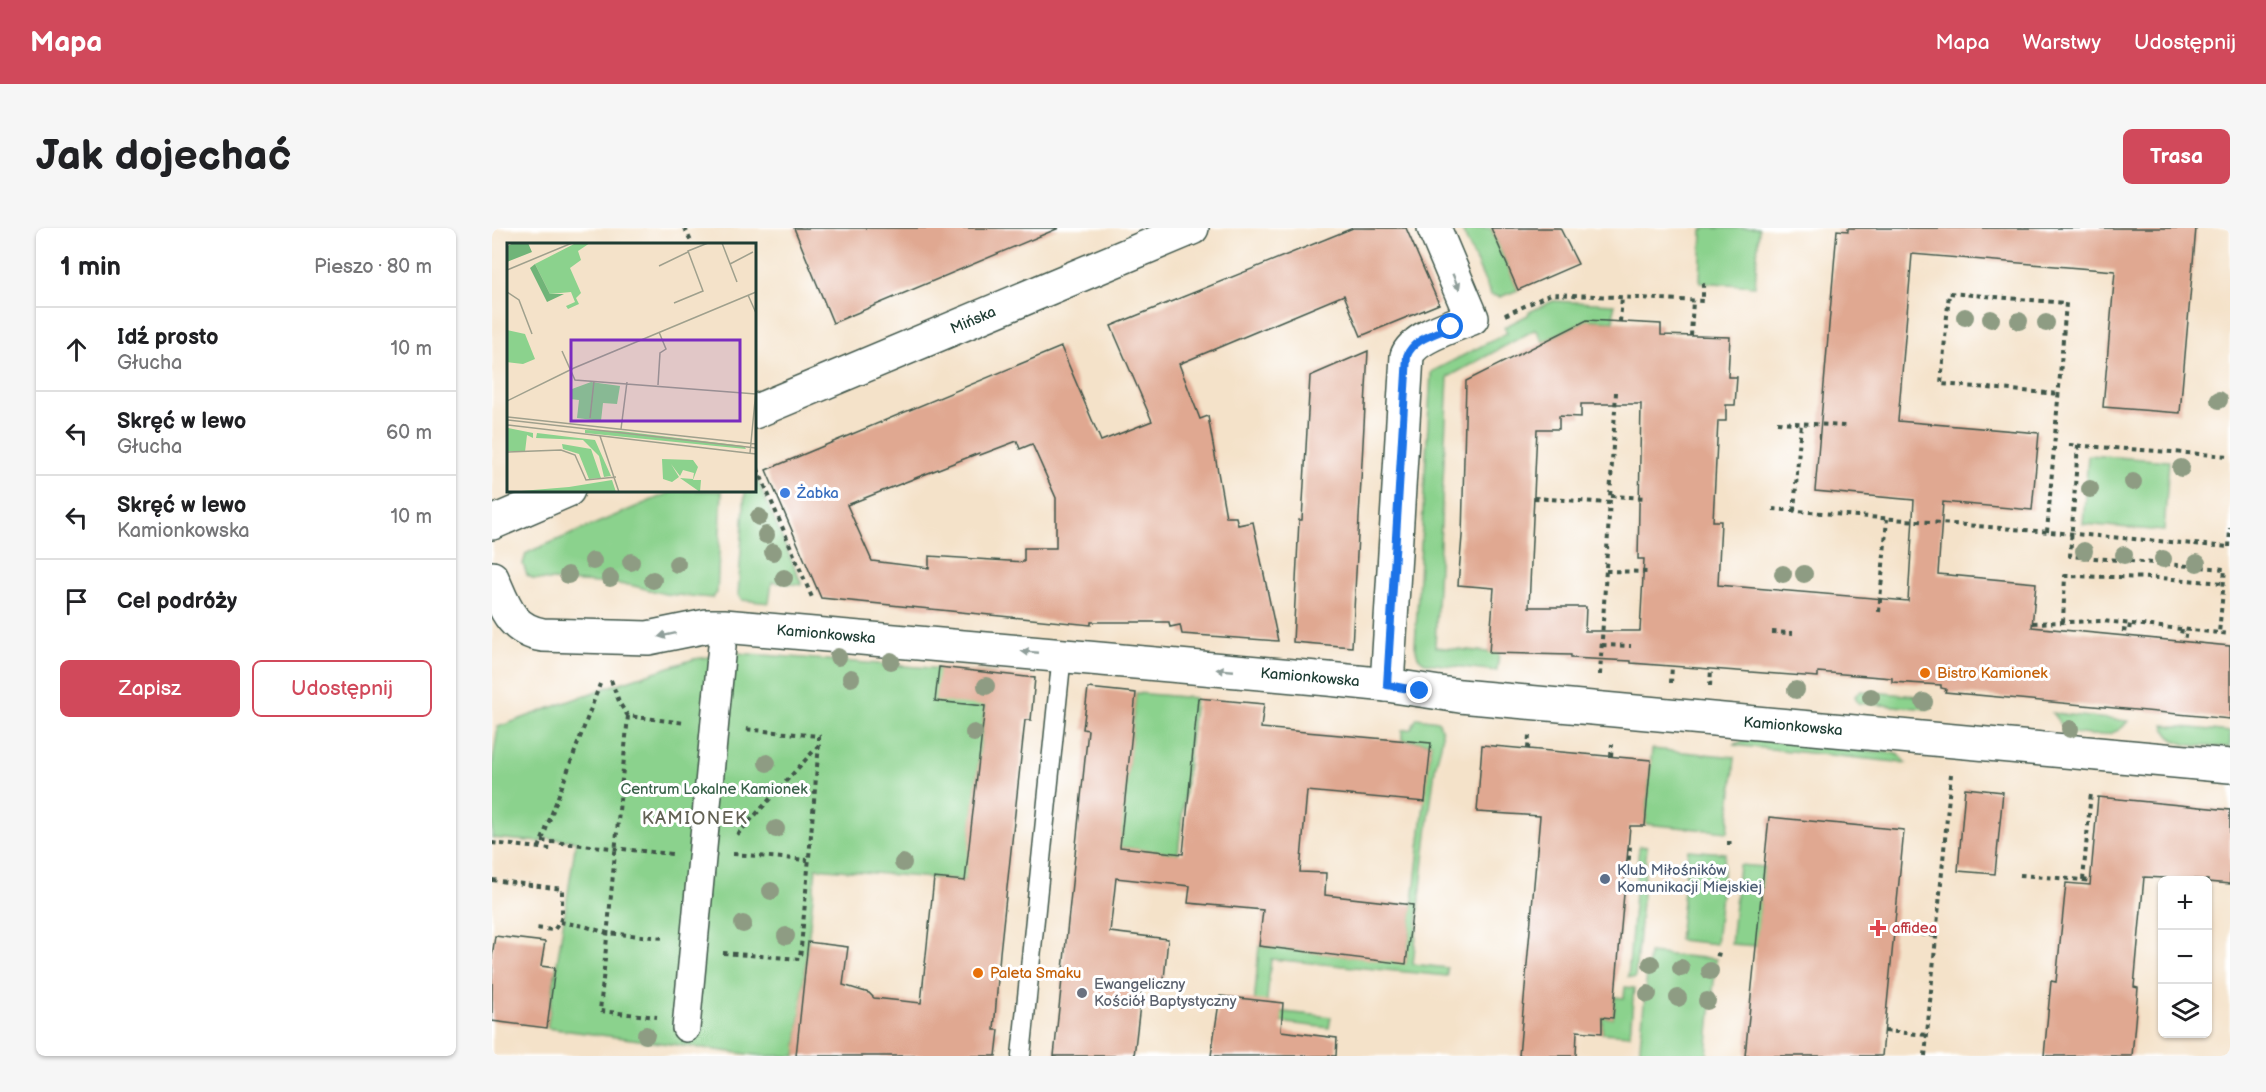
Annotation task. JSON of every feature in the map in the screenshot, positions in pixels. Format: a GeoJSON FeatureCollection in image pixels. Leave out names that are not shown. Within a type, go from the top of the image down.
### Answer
{"type":"FeatureCollection","features":[{"type":"Feature","properties":{"kind":"street","name":"Mińska"},"geometry":{"type":"LineString","coordinates":[[756,411],[1192,228]]}},
{"type":"Feature","properties":{"kind":"street"},"geometry":{"type":"LineString","coordinates":[[1387,685],[1407,356],[1410,348],[1418,341],[1472,318],[1434,228]]}},
{"type":"Feature","properties":{"kind":"street"},"geometry":{"type":"LineString","coordinates":[[492,523],[563,492]]}},
{"type":"Feature","properties":{"kind":"street","name":"Kamionkowska"},"geometry":{"type":"LineString","coordinates":[[492,578],[517,626],[543,635],[648,638],[713,625],[1062,654],[1387,685],[1460,696],[2230,766]]}},
{"type":"Feature","properties":{"kind":"street"},"geometry":{"type":"LineString","coordinates":[[686,1024],[722,646]]}},
{"type":"Feature","properties":{"kind":"lane"},"geometry":{"type":"LineString","coordinates":[[1021,1056],[1062,654]]}},
{"type":"Feature","properties":{"kind":"path"},"geometry":{"type":"LineString","coordinates":[[685,228],[692,243]]}},
{"type":"Feature","properties":{"kind":"path"},"geometry":{"type":"LineString","coordinates":[[1497,319],[1551,294],[1703,301],[1703,282]]}},
{"type":"Feature","properties":{"kind":"path"},"geometry":{"type":"LineString","coordinates":[[2047,532],[2059,394],[2066,303],[1948,293],[1941,384],[2059,394]]}},
{"type":"Feature","properties":{"kind":"path"},"geometry":{"type":"LineString","coordinates":[[1620,322],[1622,297]]}},
{"type":"Feature","properties":{"kind":"path"},"geometry":{"type":"LineString","coordinates":[[1692,336],[1693,300]]}},
{"type":"Feature","properties":{"kind":"path"},"geometry":{"type":"LineString","coordinates":[[1600,675],[1616,392]]}},
{"type":"Feature","properties":{"kind":"path"},"geometry":{"type":"LineString","coordinates":[[1777,422],[1846,426]]}},
{"type":"Feature","properties":{"kind":"path"},"geometry":{"type":"LineString","coordinates":[[1794,511],[1801,423]]}},
{"type":"Feature","properties":{"kind":"path"},"geometry":{"type":"LineString","coordinates":[[2069,445],[2230,456]]}},
{"type":"Feature","properties":{"kind":"path"},"geometry":{"type":"LineString","coordinates":[[2078,445],[2070,556],[2225,569],[2219,633]]}},
{"type":"Feature","properties":{"kind":"path"},"geometry":{"type":"LineString","coordinates":[[756,465],[813,600]]}},
{"type":"Feature","properties":{"kind":"path"},"geometry":{"type":"LineString","coordinates":[[1611,496],[1647,498]]}},
{"type":"Feature","properties":{"kind":"path"},"geometry":{"type":"LineString","coordinates":[[1534,498],[1610,503]]}},
{"type":"Feature","properties":{"kind":"path"},"geometry":{"type":"LineString","coordinates":[[1773,509],[2229,547],[2230,528]]}},
{"type":"Feature","properties":{"kind":"path"},"geometry":{"type":"LineString","coordinates":[[1879,612],[1887,519]]}},
{"type":"Feature","properties":{"kind":"path"},"geometry":{"type":"LineString","coordinates":[[1606,571],[1651,572]]}},
{"type":"Feature","properties":{"kind":"path"},"geometry":{"type":"LineString","coordinates":[[2063,622],[2065,576],[2160,578],[2224,583]]}},
{"type":"Feature","properties":{"kind":"path"},"geometry":{"type":"LineString","coordinates":[[2033,623],[2103,621],[2230,634]]}},
{"type":"Feature","properties":{"kind":"path"},"geometry":{"type":"LineString","coordinates":[[2122,630],[2129,631],[2130,624]]}},
{"type":"Feature","properties":{"kind":"path"},"geometry":{"type":"LineString","coordinates":[[2182,629],[2181,635],[2187,636]]}},
{"type":"Feature","properties":{"kind":"path"},"geometry":{"type":"LineString","coordinates":[[1772,632],[1794,633]]}},
{"type":"Feature","properties":{"kind":"path"},"geometry":{"type":"LineString","coordinates":[[1602,645],[1631,646]]}},
{"type":"Feature","properties":{"kind":"path"},"geometry":{"type":"LineString","coordinates":[[611,680],[620,704],[628,716],[600,1011],[686,1024]]}},
{"type":"Feature","properties":{"kind":"path"},"geometry":{"type":"LineString","coordinates":[[539,848],[600,684]]}},
{"type":"Feature","properties":{"kind":"path"},"geometry":{"type":"LineString","coordinates":[[560,922],[607,933],[800,959],[819,736],[628,716]]}},
{"type":"Feature","properties":{"kind":"path"},"geometry":{"type":"LineString","coordinates":[[1528,749],[1530,732]]}},
{"type":"Feature","properties":{"kind":"path"},"geometry":{"type":"LineString","coordinates":[[1611,756],[1612,740]]}},
{"type":"Feature","properties":{"kind":"path"},"geometry":{"type":"LineString","coordinates":[[735,836],[819,744]]}},
{"type":"Feature","properties":{"kind":"path"},"geometry":{"type":"LineString","coordinates":[[1926,1056],[1951,773]]}},
{"type":"Feature","properties":{"kind":"path"},"geometry":{"type":"LineString","coordinates":[[2083,880],[2091,792]]}},
{"type":"Feature","properties":{"kind":"path"},"geometry":{"type":"LineString","coordinates":[[542,840],[616,848],[701,865],[720,853],[808,860]]}},
{"type":"Feature","properties":{"kind":"path"},"geometry":{"type":"LineString","coordinates":[[492,843],[551,849]]}},
{"type":"Feature","properties":{"kind":"path"},"geometry":{"type":"LineString","coordinates":[[1627,878],[1630,846]]}},
{"type":"Feature","properties":{"kind":"path"},"geometry":{"type":"LineString","coordinates":[[2020,875],[2090,881]]}},
{"type":"Feature","properties":{"kind":"path"},"geometry":{"type":"LineString","coordinates":[[492,880],[562,889],[560,922],[554,930],[534,928]]}},
{"type":"Feature","properties":{"kind":"path"},"geometry":{"type":"LineString","coordinates":[[1894,932],[1937,936]]}},
{"type":"Feature","properties":{"kind":"path"},"geometry":{"type":"LineString","coordinates":[[1885,1031],[1928,1035]]}},
{"type":"Feature","properties":{"kind":"green space"},"geometry":{"type":"Polygon","coordinates":[[[1461,228],[1491,228],[1518,290],[1500,297],[1491,295],[1461,228]]]}},
{"type":"Feature","properties":{"kind":"green space"},"geometry":{"type":"Polygon","coordinates":[[[1707,228],[1759,228],[1755,286],[1700,282],[1702,230],[1707,228]]]}},
{"type":"Feature","properties":{"kind":"green space"},"geometry":{"type":"Polygon","coordinates":[[[1553,301],[1614,304],[1614,321],[1587,320],[1543,342],[1536,329],[1448,377],[1435,647],[1499,653],[1497,671],[1426,663],[1418,657],[1415,646],[1431,372],[1507,333],[1504,327],[1553,301]]]}},
{"type":"Feature","properties":{"kind":"green space"},"geometry":{"type":"Polygon","coordinates":[[[2088,455],[2169,461],[2164,531],[2083,524],[2088,455]]]}},
{"type":"Feature","properties":{"kind":"green space"},"geometry":{"type":"Polygon","coordinates":[[[756,477],[802,585],[772,582],[769,603],[742,600],[738,595],[745,492],[756,492],[756,477]]]}},
{"type":"Feature","properties":{"kind":"green space"},"geometry":{"type":"Polygon","coordinates":[[[671,492],[722,492],[717,593],[712,598],[665,594],[630,585],[534,579],[527,575],[523,564],[526,554],[671,492]]]}},
{"type":"Feature","properties":{"kind":"green space","name":"Centrum Lokalne Kamionek"},"geometry":{"type":"Polygon","coordinates":[[[737,653],[994,673],[992,696],[986,695],[966,881],[816,868],[796,1056],[762,1056],[547,1028],[576,841],[543,838],[541,842],[492,838],[492,767],[498,727],[694,659],[737,653]]]}},
{"type":"Feature","properties":{"kind":"green space"},"geometry":{"type":"Polygon","coordinates":[[[1860,691],[1929,697],[1933,705],[1928,709],[1858,703],[1855,696],[1860,691]]]}},
{"type":"Feature","properties":{"kind":"green space"},"geometry":{"type":"Polygon","coordinates":[[[1136,693],[1195,698],[1178,854],[1119,847],[1136,693]]]}},
{"type":"Feature","properties":{"kind":"green space"},"geometry":{"type":"Polygon","coordinates":[[[2052,713],[2128,721],[2116,732],[2101,735],[2084,734],[2067,732],[2052,713]]]}},
{"type":"Feature","properties":{"kind":"green space"},"geometry":{"type":"Polygon","coordinates":[[[1417,718],[1438,721],[1442,739],[1432,794],[1413,964],[1447,968],[1447,976],[1271,959],[1266,1010],[1331,1017],[1329,1028],[1253,1019],[1259,946],[1406,963],[1431,743],[1402,740],[1402,730],[1411,729],[1417,718]]]}},
{"type":"Feature","properties":{"kind":"green space"},"geometry":{"type":"Polygon","coordinates":[[[2164,725],[2230,732],[2230,747],[2182,743],[2168,733],[2164,725]]]}},
{"type":"Feature","properties":{"kind":"green space"},"geometry":{"type":"Polygon","coordinates":[[[1748,739],[1893,753],[1899,755],[1906,763],[1733,745],[1748,739]]]}},
{"type":"Feature","properties":{"kind":"green space"},"geometry":{"type":"Polygon","coordinates":[[[1652,749],[1735,757],[1728,832],[1645,824],[1652,749]]]}},
{"type":"Feature","properties":{"kind":"green space"},"geometry":{"type":"Polygon","coordinates":[[[1639,846],[1647,847],[1635,978],[1628,977],[1639,846]]]}},
{"type":"Feature","properties":{"kind":"green space"},"geometry":{"type":"Polygon","coordinates":[[[1688,850],[1725,853],[1716,944],[1679,940],[1688,850]]]}},
{"type":"Feature","properties":{"kind":"green space"},"geometry":{"type":"Polygon","coordinates":[[[1739,865],[1764,867],[1757,946],[1731,944],[1739,865]]]}},
{"type":"Feature","properties":{"kind":"green space"},"geometry":{"type":"Polygon","coordinates":[[[1649,953],[1716,959],[1707,1056],[1639,1056],[1649,953]]]}},
{"type":"Feature","properties":{"kind":"green space"},"geometry":{"type":"Polygon","coordinates":[[[1625,987],[1634,988],[1630,1035],[1602,1033],[1602,1017],[1613,1018],[1615,997],[1624,998],[1625,987]]]}},
{"type":"Feature","properties":{"kind":"building"},"geometry":{"type":"Polygon","coordinates":[[[794,228],[1059,228],[833,323],[794,228]]]}},
{"type":"Feature","properties":{"kind":"building"},"geometry":{"type":"Polygon","coordinates":[[[1353,228],[1406,228],[1439,304],[1361,336],[1344,295],[1179,364],[1200,419],[1208,416],[1226,517],[1236,517],[1238,525],[1253,522],[1278,641],[1182,634],[1180,625],[1170,627],[1169,622],[1091,622],[1091,625],[821,598],[766,470],[1061,347],[1101,441],[1152,421],[1111,326],[1353,228]],[[1017,441],[980,455],[979,453],[847,505],[872,561],[929,568],[929,556],[1024,562],[1024,548],[1056,548],[1056,498],[1032,444],[1020,449],[1017,441]]]}},
{"type":"Feature","properties":{"kind":"building"},"geometry":{"type":"Polygon","coordinates":[[[1491,228],[1560,228],[1578,264],[1518,290],[1491,228]]]}},
{"type":"Feature","properties":{"kind":"building"},"geometry":{"type":"Polygon","coordinates":[[[1848,228],[2196,228],[2180,413],[2103,407],[2115,271],[1912,254],[1898,421],[2039,433],[2032,510],[1943,502],[1938,574],[2036,583],[2032,627],[2230,646],[2230,719],[1945,692],[1946,689],[1941,688],[1941,685],[1892,682],[1892,678],[1818,672],[1818,677],[1571,658],[1571,655],[1489,653],[1494,588],[1458,585],[1462,536],[1466,381],[1587,320],[1661,324],[1661,335],[1730,337],[1728,377],[1737,377],[1735,405],[1726,405],[1726,421],[1718,421],[1713,521],[1721,521],[1718,585],[1908,601],[1914,500],[1815,491],[1837,230],[1848,231],[1848,228]],[[1581,404],[1581,417],[1559,416],[1559,429],[1537,429],[1529,607],[1586,607],[1585,631],[1640,631],[1644,559],[1638,559],[1641,404],[1581,404]]]}},
{"type":"Feature","properties":{"kind":"building"},"geometry":{"type":"Polygon","coordinates":[[[1368,351],[1352,647],[1293,642],[1310,376],[1368,351]]]}},
{"type":"Feature","properties":{"kind":"building"},"geometry":{"type":"Polygon","coordinates":[[[939,667],[1035,678],[1031,720],[1025,720],[1000,953],[994,1030],[999,1030],[996,1056],[796,1056],[808,942],[848,947],[843,985],[869,993],[874,998],[921,1003],[934,878],[965,881],[985,706],[935,701],[939,667]]]}},
{"type":"Feature","properties":{"kind":"building"},"geometry":{"type":"Polygon","coordinates":[[[1088,688],[1136,693],[1120,847],[1183,854],[1198,698],[1264,704],[1261,728],[1431,743],[1425,802],[1307,791],[1300,872],[1326,873],[1325,895],[1413,905],[1406,964],[1259,946],[1263,910],[1188,903],[1190,886],[1116,878],[1110,932],[1168,939],[1163,989],[1142,988],[1134,1056],[1054,1056],[1088,730],[1083,729],[1088,688]]]}},
{"type":"Feature","properties":{"kind":"building"},"geometry":{"type":"Polygon","coordinates":[[[1482,745],[1651,760],[1645,826],[1630,826],[1613,1018],[1602,1017],[1602,1033],[1577,1031],[1576,1056],[1519,1056],[1540,816],[1477,812],[1482,745]]]}},
{"type":"Feature","properties":{"kind":"building"},"geometry":{"type":"Polygon","coordinates":[[[1965,788],[2003,792],[1995,874],[1958,871],[1965,788]]]}},
{"type":"Feature","properties":{"kind":"building"},"geometry":{"type":"Polygon","coordinates":[[[2098,797],[2230,810],[2230,884],[2212,882],[2212,876],[2144,877],[2134,987],[2138,988],[2132,1056],[2044,1056],[2051,981],[2056,982],[2066,883],[2090,885],[2098,797]]]}},
{"type":"Feature","properties":{"kind":"building"},"geometry":{"type":"Polygon","coordinates":[[[1769,817],[1904,830],[1882,1056],[1745,1056],[1769,817]]]}},
{"type":"Feature","properties":{"kind":"building"},"geometry":{"type":"Polygon","coordinates":[[[495,936],[545,942],[541,966],[555,968],[547,1028],[492,1021],[492,957],[495,936]]]}},
{"type":"Feature","properties":{"kind":"building"},"geometry":{"type":"Polygon","coordinates":[[[1220,996],[1283,1003],[1281,1031],[1337,1038],[1336,1056],[1211,1056],[1220,996]]]}},
{"type":"Feature","properties":{"kind":"place","name":"Żabka"},"geometry":{"type":"Point","coordinates":[785,493]}},
{"type":"Feature","properties":{"kind":"place","name":"Bistro Kamionek"},"geometry":{"type":"Point","coordinates":[1925,673]}},
{"type":"Feature","properties":{"kind":"place","name":"Klub Miłośników Komunikacji Miejskiej"},"geometry":{"type":"Point","coordinates":[1605,879]}},
{"type":"Feature","properties":{"kind":"place","name":"affidea"},"geometry":{"type":"Point","coordinates":[1878,928]}},
{"type":"Feature","properties":{"kind":"place","name":"Paleta Smaku"},"geometry":{"type":"Point","coordinates":[978,973]}},
{"type":"Feature","properties":{"kind":"place","name":"Ewangeliczny Kościół Baptystyczny"},"geometry":{"type":"Point","coordinates":[1082,993]}},
{"type":"Feature","properties":{"kind":"district","name":"KAMIONEK"},"geometry":{"type":"Point","coordinates":[695,818]}},
{"type":"Feature","properties":{"kind":"route"},"geometry":{"type":"LineString","coordinates":[[1420,691],[1387,685],[1407,356],[1410,348],[1418,341],[1451,327]]}}]}
